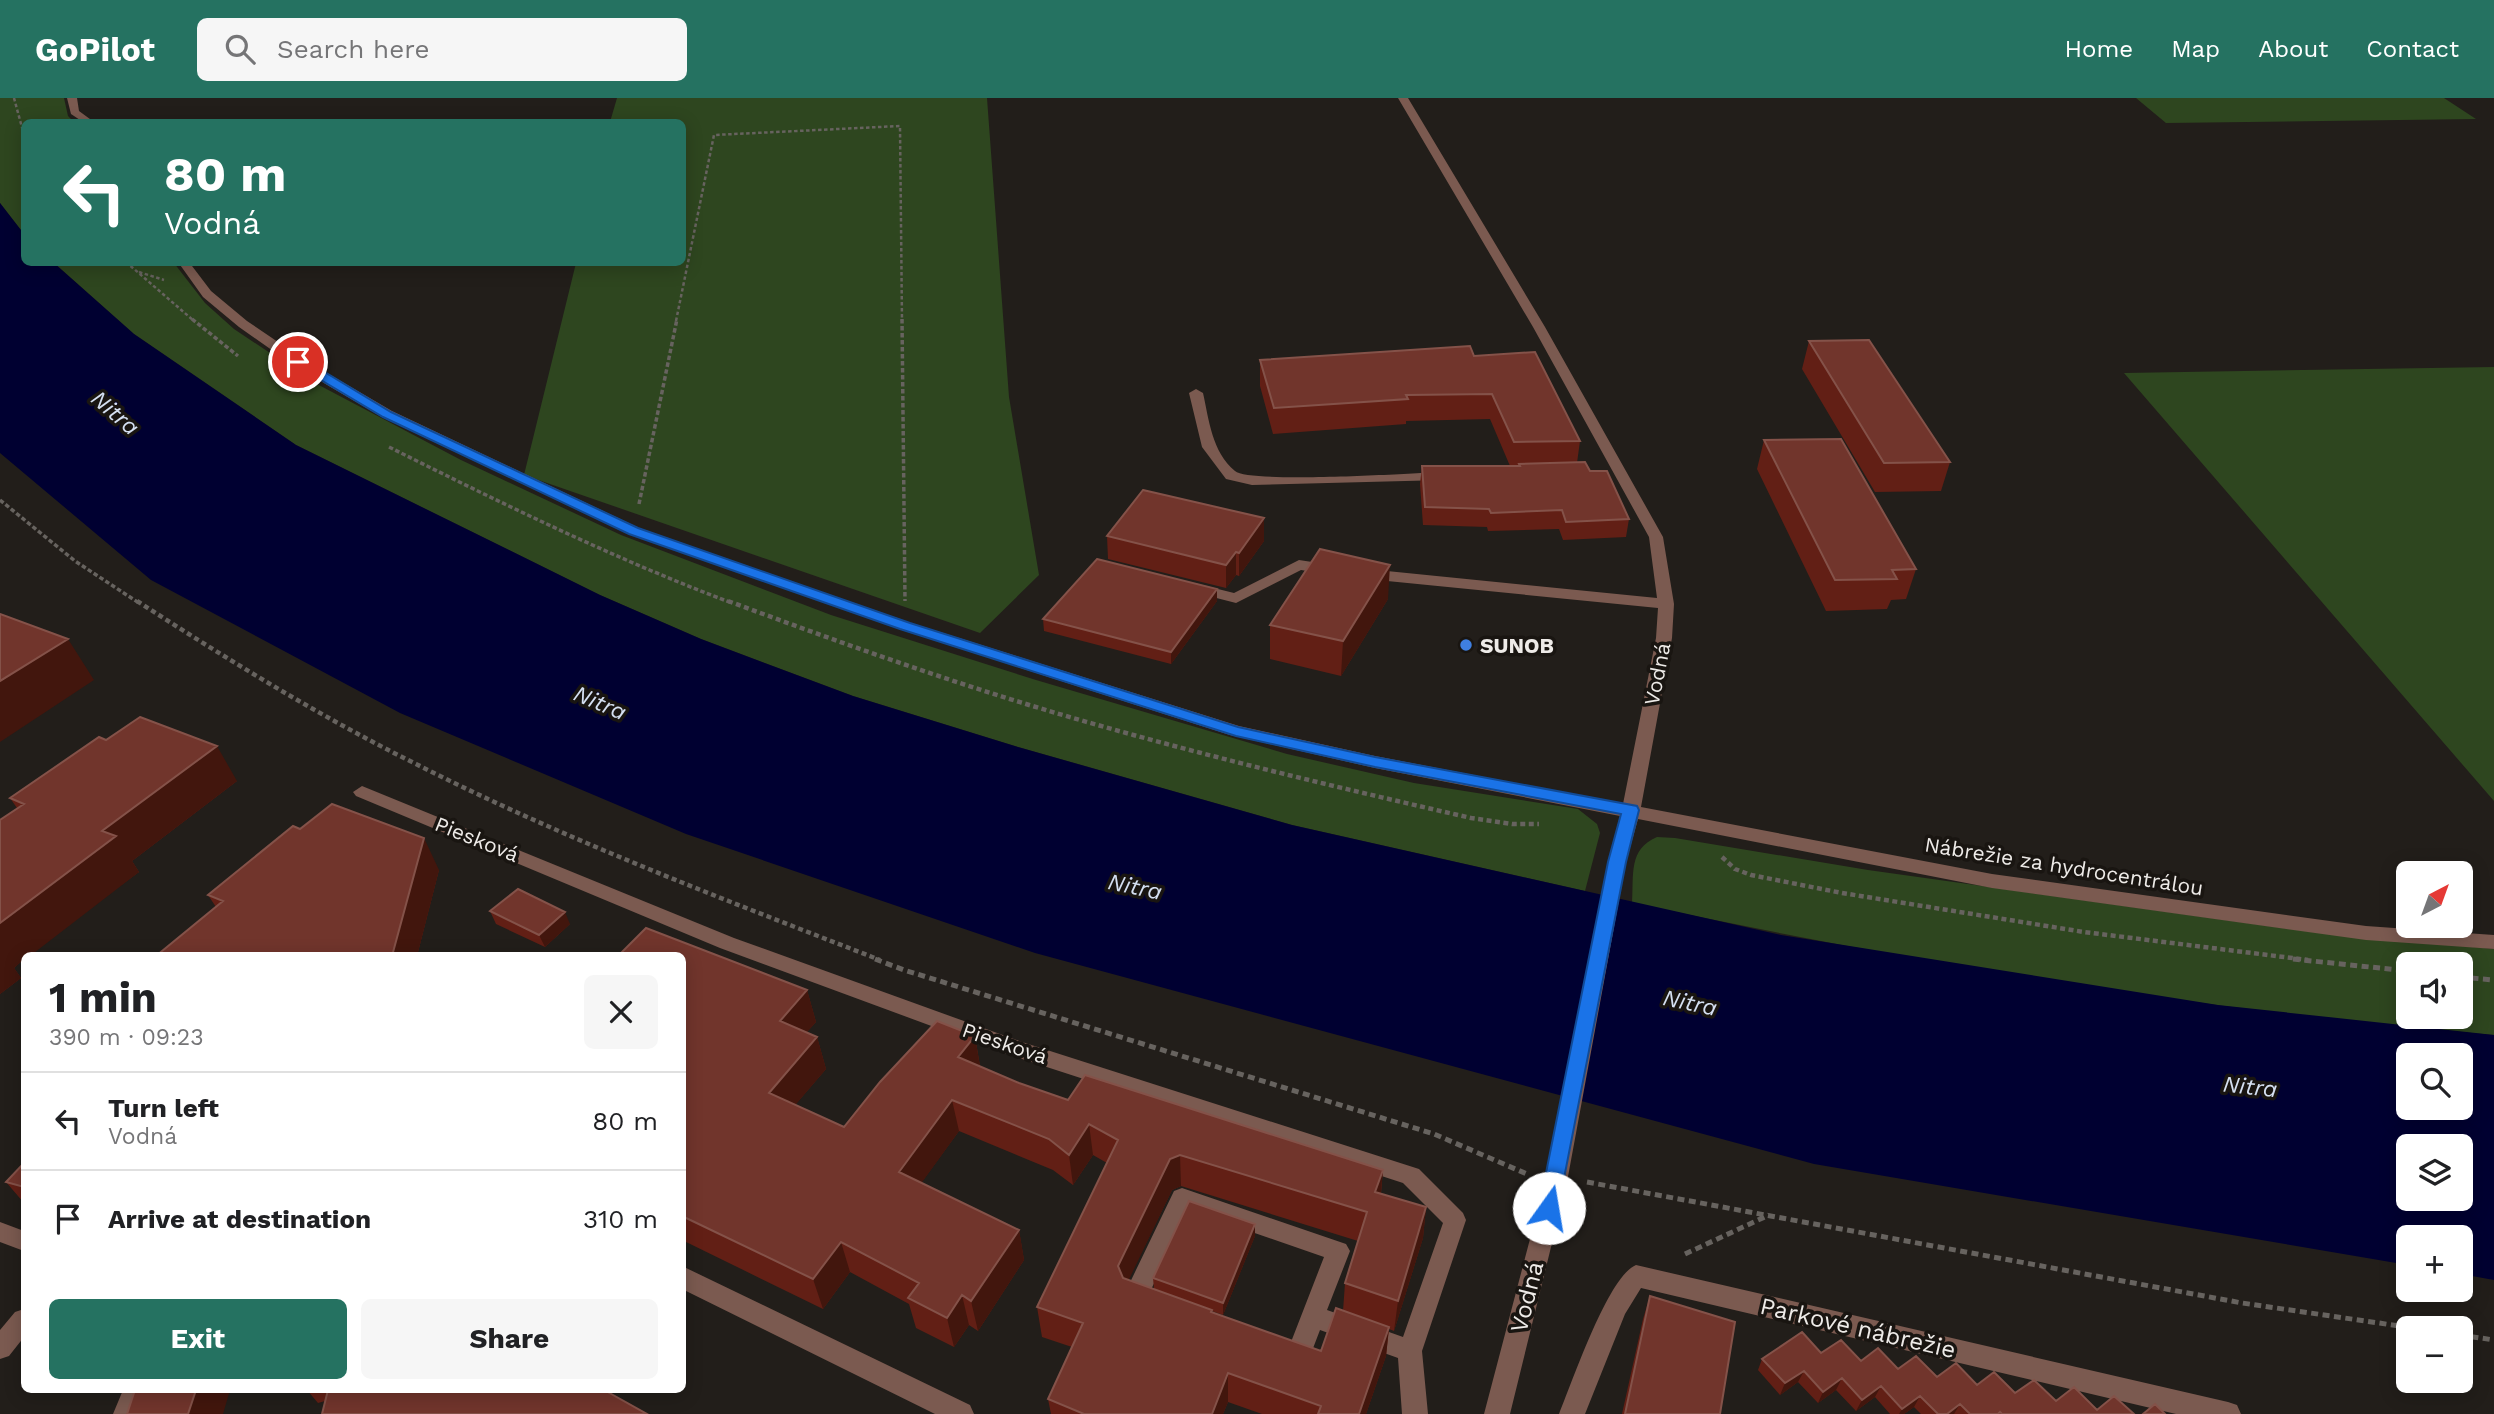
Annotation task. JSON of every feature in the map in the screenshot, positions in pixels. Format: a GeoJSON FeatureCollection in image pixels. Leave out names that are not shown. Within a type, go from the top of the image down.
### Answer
{"type":"FeatureCollection","features":[{"type":"Feature","properties":{"kind":"street"},"geometry":{"type":"LineString","coordinates":[[72,98],[75,112],[85,119]]}},
{"type":"Feature","properties":{"kind":"street","name":"Vodná"},"geometry":{"type":"LineString","coordinates":[[1403,98],[1615,473],[1656,537],[1666,604],[1664,638],[1631,810],[1617,862],[1556,1182],[1497,1414]]}},
{"type":"Feature","properties":{"kind":"street"},"geometry":{"type":"LineString","coordinates":[[186,266],[207,294],[243,324],[320,375],[387,414],[634,531],[905,626],[1236,731],[1375,762],[1631,810]]}},
{"type":"Feature","properties":{"kind":"street"},"geometry":{"type":"LineString","coordinates":[[1196,393],[1209,447],[1231,476],[1252,481],[1296,481],[1455,476]]}},
{"type":"Feature","properties":{"kind":"street"},"geometry":{"type":"LineString","coordinates":[[1183,585],[1236,598],[1299,565],[1390,577],[1666,604]]}},
{"type":"Feature","properties":{"kind":"street","name":"Piesková"},"geometry":{"type":"LineString","coordinates":[[362,792],[765,957],[1017,1049],[1411,1176],[1455,1220],[1410,1351],[1415,1414]]}},
{"type":"Feature","properties":{"kind":"street","name":"Nábrežie za hydrocentrálou"},"geometry":{"type":"LineString","coordinates":[[1631,810],[1992,881],[2366,933],[2494,942]]}},
{"type":"Feature","properties":{"kind":"street"},"geometry":{"type":"LineString","coordinates":[[1160,1306],[1135,1297],[1182,1198],[1338,1251],[1298,1356],[1260,1342]]}},
{"type":"Feature","properties":{"kind":"street"},"geometry":{"type":"LineString","coordinates":[[0,1232],[21,1240]]}},
{"type":"Feature","properties":{"kind":"street"},"geometry":{"type":"LineString","coordinates":[[1572,1414],[1615,1308],[1636,1276]]}},
{"type":"Feature","properties":{"kind":"street","name":"Parkové nábrežie"},"geometry":{"type":"LineString","coordinates":[[1636,1276],[2228,1414]]}},
{"type":"Feature","properties":{"kind":"street"},"geometry":{"type":"LineString","coordinates":[[686,1279],[961,1414]]}},
{"type":"Feature","properties":{"kind":"street"},"geometry":{"type":"LineString","coordinates":[[1313,1316],[1410,1351]]}},
{"type":"Feature","properties":{"kind":"street"},"geometry":{"type":"LineString","coordinates":[[0,1348],[21,1324]]}},
{"type":"Feature","properties":{"kind":"street"},"geometry":{"type":"LineString","coordinates":[[126,1414],[134,1393]]}},
{"type":"Feature","properties":{"kind":"path"},"geometry":{"type":"LineString","coordinates":[[14,98],[21,124]]}},
{"type":"Feature","properties":{"kind":"path"},"geometry":{"type":"LineString","coordinates":[[634,531],[714,135],[900,126],[905,626]]}},
{"type":"Feature","properties":{"kind":"path"},"geometry":{"type":"LineString","coordinates":[[131,266],[138,272]]}},
{"type":"Feature","properties":{"kind":"path"},"geometry":{"type":"LineString","coordinates":[[0,500],[75,561],[237,666],[415,764],[609,854],[904,970],[1434,1134],[1524,1173],[1556,1182],[1588,1182],[2242,1303],[2396,1326]]}},
{"type":"Feature","properties":{"kind":"path"},"geometry":{"type":"LineString","coordinates":[[1701,824],[1727,864],[1740,872],[1762,878],[2055,928],[2396,970]]}},
{"type":"Feature","properties":{"kind":"path"},"geometry":{"type":"LineString","coordinates":[[2473,978],[2494,980]]}},
{"type":"Feature","properties":{"kind":"path"},"geometry":{"type":"LineString","coordinates":[[1636,1276],[1770,1214]]}},
{"type":"Feature","properties":{"kind":"path"},"geometry":{"type":"LineString","coordinates":[[2473,1337],[2494,1340]]}},
{"type":"Feature","properties":{"kind":"green space"},"geometry":{"type":"Polygon","coordinates":[[[0,98],[64,98],[71,119],[21,119],[21,230],[0,203],[0,98]]]}},
{"type":"Feature","properties":{"kind":"green space"},"geometry":{"type":"Polygon","coordinates":[[[617,98],[987,98],[1009,397],[1039,575],[980,633],[524,475],[575,266],[686,266],[686,119],[611,119],[617,98]]]}},
{"type":"Feature","properties":{"kind":"green space"},"geometry":{"type":"Polygon","coordinates":[[[2136,98],[2444,98],[2476,119],[2166,123],[2136,98]]]}},
{"type":"Feature","properties":{"kind":"green space"},"geometry":{"type":"Polygon","coordinates":[[[57,266],[176,266],[205,303],[234,329],[315,383],[461,460],[621,535],[831,615],[1036,680],[1287,754],[1414,783],[1578,809],[1597,824],[1600,833],[1585,891],[1292,825],[1018,747],[853,696],[701,639],[600,595],[296,445],[134,334],[57,266]]]}},
{"type":"Feature","properties":{"kind":"green space"},"geometry":{"type":"Polygon","coordinates":[[[2494,367],[2494,801],[2124,373],[2494,367]]]}},
{"type":"Feature","properties":{"kind":"green space"},"geometry":{"type":"Polygon","coordinates":[[[1657,837],[1675,838],[1868,870],[2312,932],[2494,949],[2494,1035],[2429,1029],[2473,1029],[2473,952],[2396,952],[2396,1026],[2277,1013],[1953,965],[1632,903],[1634,864],[1641,848],[1657,837]]]}},
{"type":"Feature","properties":{"kind":"water","name":"Nitra"},"geometry":{"type":"Polygon","coordinates":[[[0,203],[21,230],[21,266],[57,266],[134,334],[296,445],[600,595],[701,639],[853,696],[1018,747],[1292,825],[1781,935],[2218,1005],[2396,1024],[2396,1029],[2439,1029],[2494,1035],[2494,1280],[2473,1276],[2473,1225],[2396,1225],[2396,1263],[1814,1164],[1035,953],[686,834],[400,713],[151,580],[0,453],[0,203]]]}},
{"type":"Feature","properties":{"kind":"building"},"geometry":{"type":"Polygon","coordinates":[[[1869,340],[1950,462],[1884,463],[1809,341],[1869,340]]]}},
{"type":"Feature","properties":{"kind":"building"},"geometry":{"type":"Polygon","coordinates":[[[1470,346],[1474,356],[1535,352],[1580,441],[1514,442],[1492,394],[1406,395],[1408,399],[1274,408],[1260,360],[1470,346]]]}},
{"type":"Feature","properties":{"kind":"building"},"geometry":{"type":"Polygon","coordinates":[[[1841,439],[1916,569],[1892,570],[1897,579],[1835,580],[1764,440],[1841,439]]]}},
{"type":"Feature","properties":{"kind":"building"},"geometry":{"type":"Polygon","coordinates":[[[1585,462],[1590,471],[1607,471],[1629,519],[1566,522],[1562,510],[1491,513],[1489,509],[1425,507],[1422,466],[1520,466],[1519,464],[1585,462]]]}},
{"type":"Feature","properties":{"kind":"building"},"geometry":{"type":"Polygon","coordinates":[[[1143,490],[1264,518],[1239,553],[1236,552],[1226,565],[1107,536],[1143,490]]]}},
{"type":"Feature","properties":{"kind":"building"},"geometry":{"type":"Polygon","coordinates":[[[1320,549],[1390,565],[1343,641],[1270,625],[1320,549]]]}},
{"type":"Feature","properties":{"kind":"building"},"geometry":{"type":"Polygon","coordinates":[[[1097,559],[1217,589],[1171,652],[1043,619],[1097,559]]]}},
{"type":"Feature","properties":{"kind":"building"},"geometry":{"type":"Polygon","coordinates":[[[0,614],[68,639],[0,681],[0,614]]]}},
{"type":"Feature","properties":{"kind":"building"},"geometry":{"type":"Polygon","coordinates":[[[140,717],[217,746],[102,831],[116,836],[0,923],[0,820],[24,804],[10,798],[99,737],[106,740],[140,717]]]}},
{"type":"Feature","properties":{"kind":"building"},"geometry":{"type":"Polygon","coordinates":[[[332,804],[424,838],[393,952],[161,952],[223,901],[208,895],[293,826],[300,829],[332,804]]]}},
{"type":"Feature","properties":{"kind":"building"},"geometry":{"type":"Polygon","coordinates":[[[518,889],[565,912],[539,935],[490,911],[518,889]]]}},
{"type":"Feature","properties":{"kind":"building"},"geometry":{"type":"Polygon","coordinates":[[[646,928],[807,990],[780,1021],[817,1037],[769,1093],[844,1127],[880,1082],[937,1021],[975,1036],[958,1057],[1068,1100],[1085,1075],[1383,1170],[1375,1192],[1426,1207],[1398,1301],[1345,1283],[1367,1212],[1180,1155],[1170,1159],[1118,1266],[1123,1278],[1321,1351],[1336,1308],[1389,1327],[1359,1414],[1318,1414],[1321,1406],[1228,1373],[1212,1414],[1084,1414],[1048,1399],[1083,1323],[1037,1307],[1118,1140],[1089,1124],[1069,1155],[1049,1139],[952,1100],[899,1172],[1019,1230],[971,1301],[962,1295],[947,1318],[908,1298],[919,1283],[841,1242],[813,1279],[686,1218],[686,952],[622,952],[646,928]]]}},
{"type":"Feature","properties":{"kind":"building"},"geometry":{"type":"Polygon","coordinates":[[[21,1166],[21,1186],[6,1182],[21,1166]]]}},
{"type":"Feature","properties":{"kind":"building"},"geometry":{"type":"Polygon","coordinates":[[[1189,1201],[1255,1224],[1223,1303],[1153,1278],[1189,1201]]]}},
{"type":"Feature","properties":{"kind":"building"},"geometry":{"type":"Polygon","coordinates":[[[1650,1296],[1735,1322],[1720,1414],[1625,1414],[1650,1296]]]}},
{"type":"Feature","properties":{"kind":"building"},"geometry":{"type":"Polygon","coordinates":[[[1802,1332],[1821,1353],[1841,1340],[1861,1361],[1878,1348],[1898,1369],[1916,1356],[1937,1377],[1956,1363],[1977,1385],[1994,1372],[2015,1393],[2034,1380],[2056,1401],[2074,1387],[2097,1410],[2114,1396],[2134,1414],[1970,1414],[1960,1404],[1947,1414],[1938,1414],[1920,1396],[1902,1409],[1881,1386],[1862,1400],[1842,1378],[1823,1392],[1804,1371],[1785,1383],[1762,1359],[1802,1332]]]}},
{"type":"Feature","properties":{"kind":"building"},"geometry":{"type":"Polygon","coordinates":[[[134,1393],[195,1393],[188,1414],[127,1414],[134,1393]]]}},
{"type":"Feature","properties":{"kind":"building"},"geometry":{"type":"Polygon","coordinates":[[[327,1393],[609,1393],[647,1414],[322,1414],[327,1393]]]}},
{"type":"Feature","properties":{"kind":"building"},"geometry":{"type":"Polygon","coordinates":[[[2155,1404],[2165,1414],[2143,1414],[2155,1404]]]}},
{"type":"Feature","properties":{"kind":"place","name":"SUNOB"},"geometry":{"type":"Point","coordinates":[1466,645]}},
{"type":"Feature","properties":{"kind":"route"},"geometry":{"type":"LineString","coordinates":[[298,362],[387,414],[634,531],[905,626],[1236,731],[1375,762],[1631,810],[1617,862],[1549,1208]]}}]}
